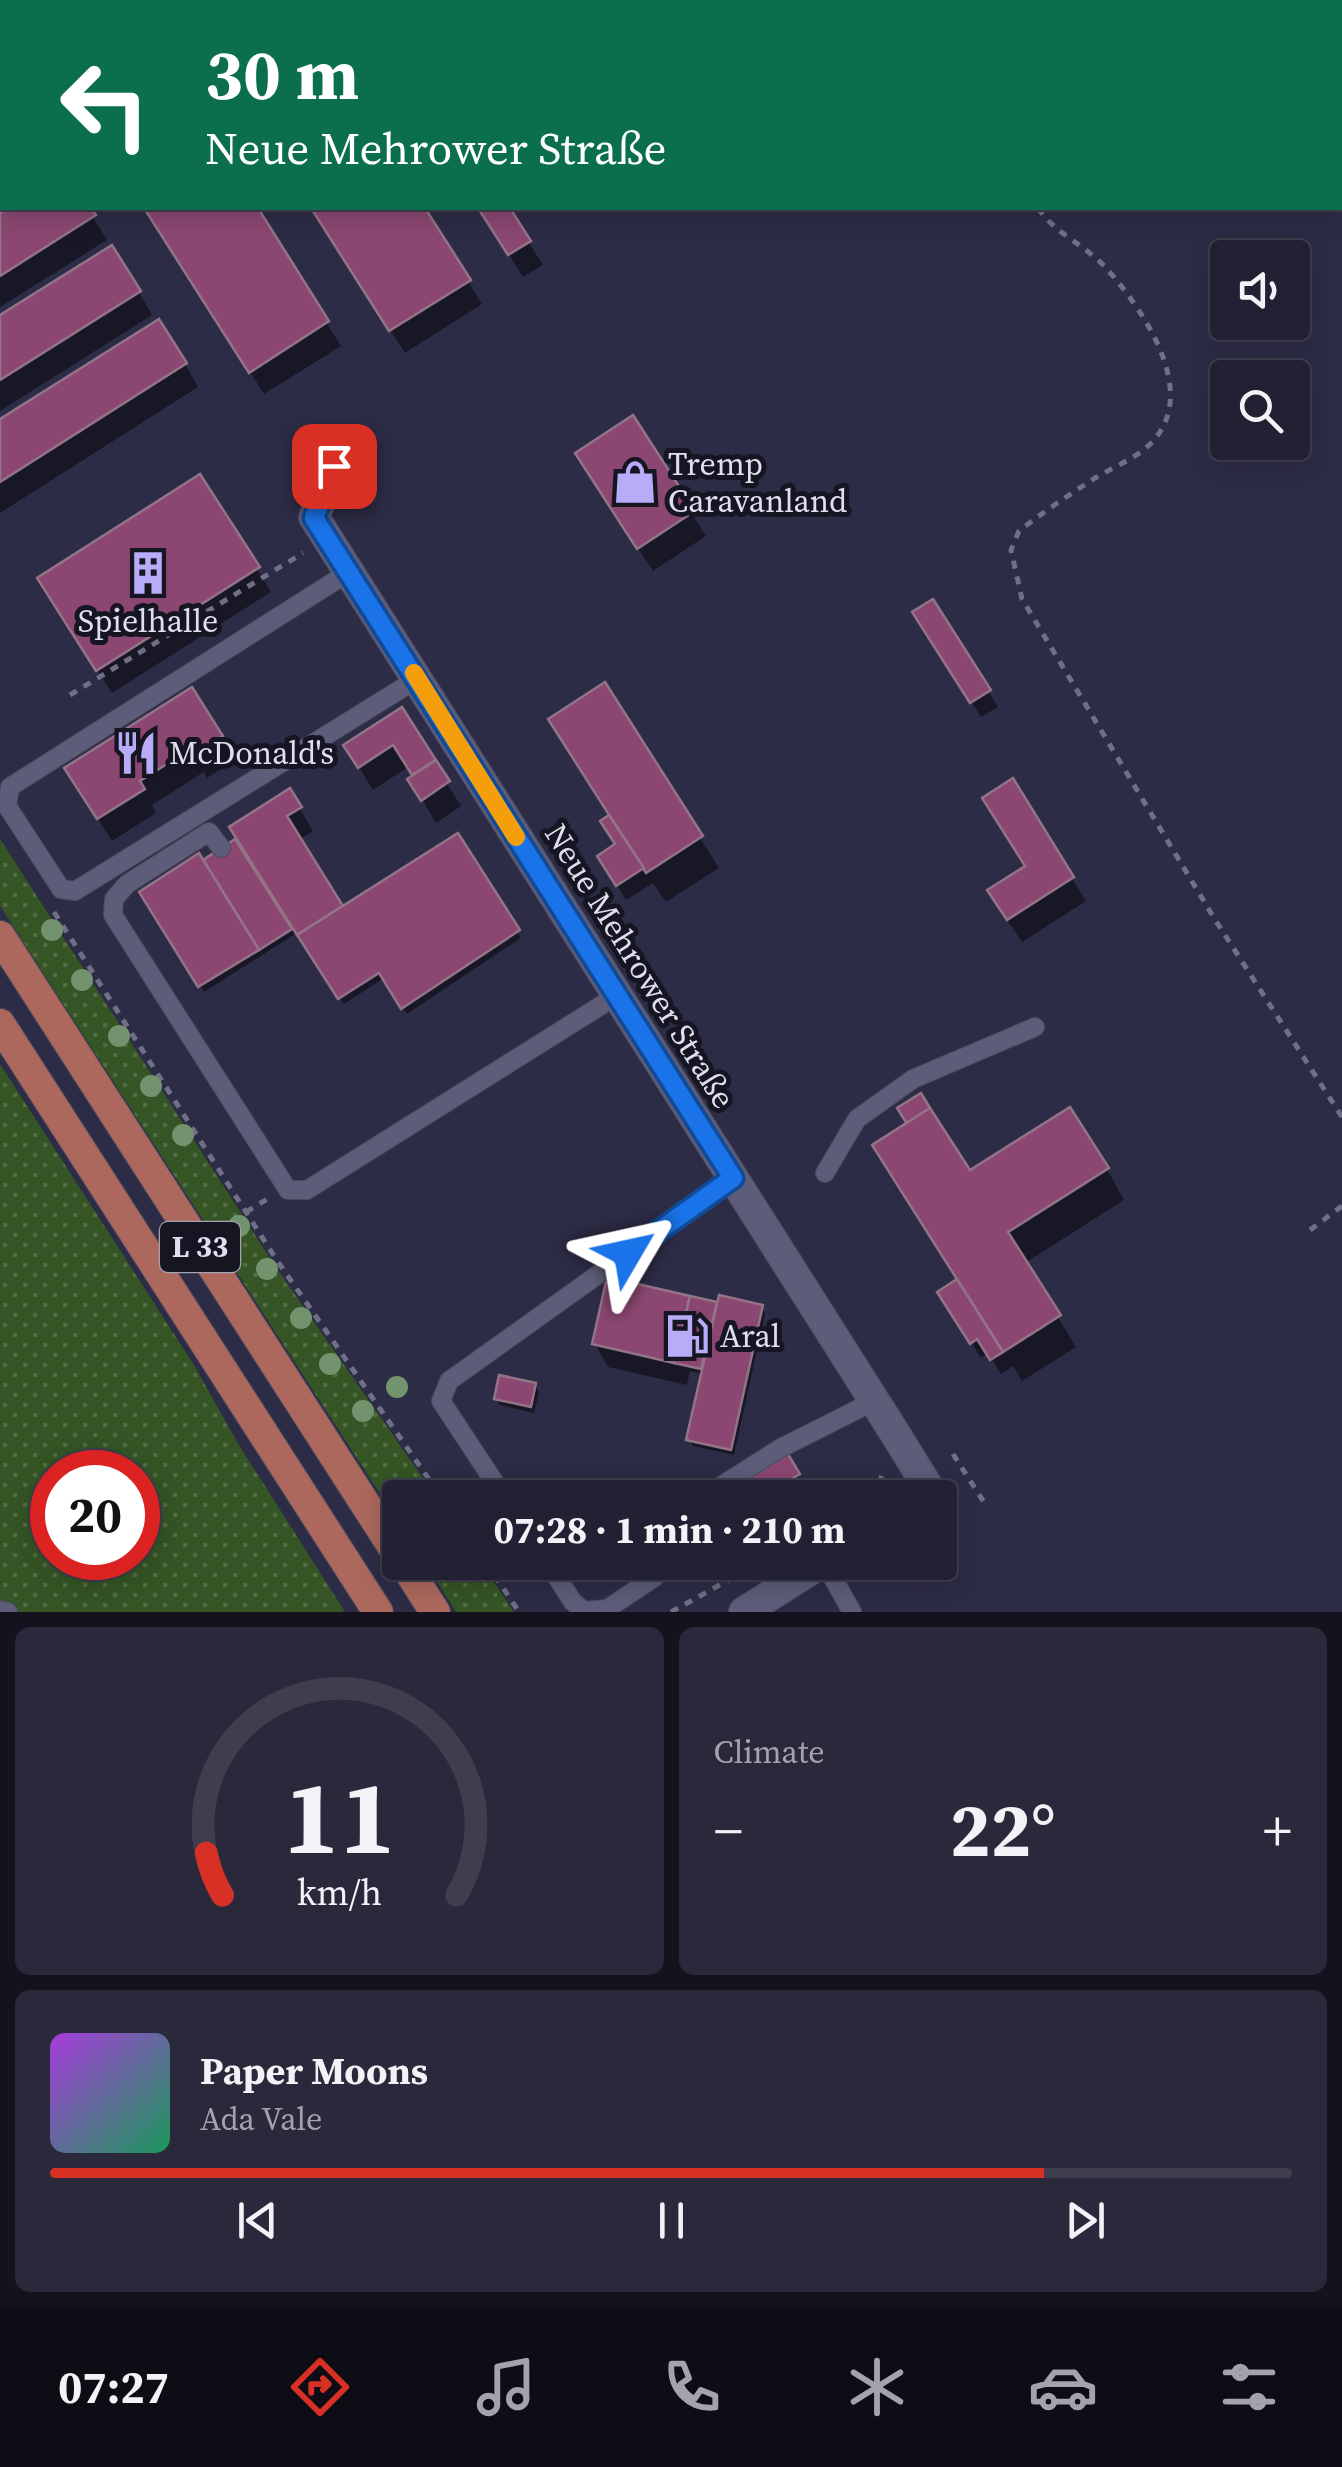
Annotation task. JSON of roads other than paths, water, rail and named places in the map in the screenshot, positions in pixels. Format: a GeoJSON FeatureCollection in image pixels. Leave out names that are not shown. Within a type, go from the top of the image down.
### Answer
{"type":"FeatureCollection","features":[{"type":"Feature","properties":{"kind":"main road","name":"L 33"},"geometry":{"type":"LineString","coordinates":[[0,936],[382,1529]]}},
{"type":"Feature","properties":{"kind":"main road","name":"L 33"},"geometry":{"type":"LineString","coordinates":[[0,1024],[378,1612]]}},
{"type":"Feature","properties":{"kind":"main road","name":"L 33"},"geometry":{"type":"LineString","coordinates":[[415,1580],[435,1612]]}},
{"type":"Feature","properties":{"kind":"street","name":"Neue Mehrower Straße"},"geometry":{"type":"LineString","coordinates":[[334,466],[314,518],[924,1480]]}},
{"type":"Feature","properties":{"kind":"street"},"geometry":{"type":"LineString","coordinates":[[744,1612],[795,1580]]}},
{"type":"Feature","properties":{"kind":"lane"},"geometry":{"type":"LineString","coordinates":[[350,572],[10,787],[6,806],[61,890],[76,891],[418,679]]}},
{"type":"Feature","properties":{"kind":"lane"},"geometry":{"type":"LineString","coordinates":[[221,848],[209,832],[126,884],[114,899],[113,915],[288,1190],[307,1190],[616,996]]}},
{"type":"Feature","properties":{"kind":"lane"},"geometry":{"type":"LineString","coordinates":[[826,1173],[858,1119],[899,1089],[1035,1027]]}},
{"type":"Feature","properties":{"kind":"lane"},"geometry":{"type":"LineString","coordinates":[[492,1480],[441,1400],[448,1381],[733,1178]]}},
{"type":"Feature","properties":{"kind":"lane"},"geometry":{"type":"LineString","coordinates":[[730,1480],[778,1449],[874,1401]]}},
{"type":"Feature","properties":{"kind":"lane"},"geometry":{"type":"LineString","coordinates":[[559,1580],[573,1602],[584,1610],[607,1609],[650,1580]]}},
{"type":"Feature","properties":{"kind":"lane"},"geometry":{"type":"LineString","coordinates":[[834,1580],[852,1612]]}},
{"type":"Feature","properties":{"kind":"lane"},"geometry":{"type":"LineString","coordinates":[[0,1610],[8,1612]]}},
{"type":"Feature","properties":{"kind":"place","name":"Tremp Caravanland"},"geometry":{"type":"Point","coordinates":[635,482]}},
{"type":"Feature","properties":{"kind":"place","name":"Spielhalle"},"geometry":{"type":"Point","coordinates":[148,573]}},
{"type":"Feature","properties":{"kind":"place","name":"McDonald's"},"geometry":{"type":"Point","coordinates":[136,753]}},
{"type":"Feature","properties":{"kind":"place","name":"Aral"},"geometry":{"type":"Point","coordinates":[687,1336]}}]}
